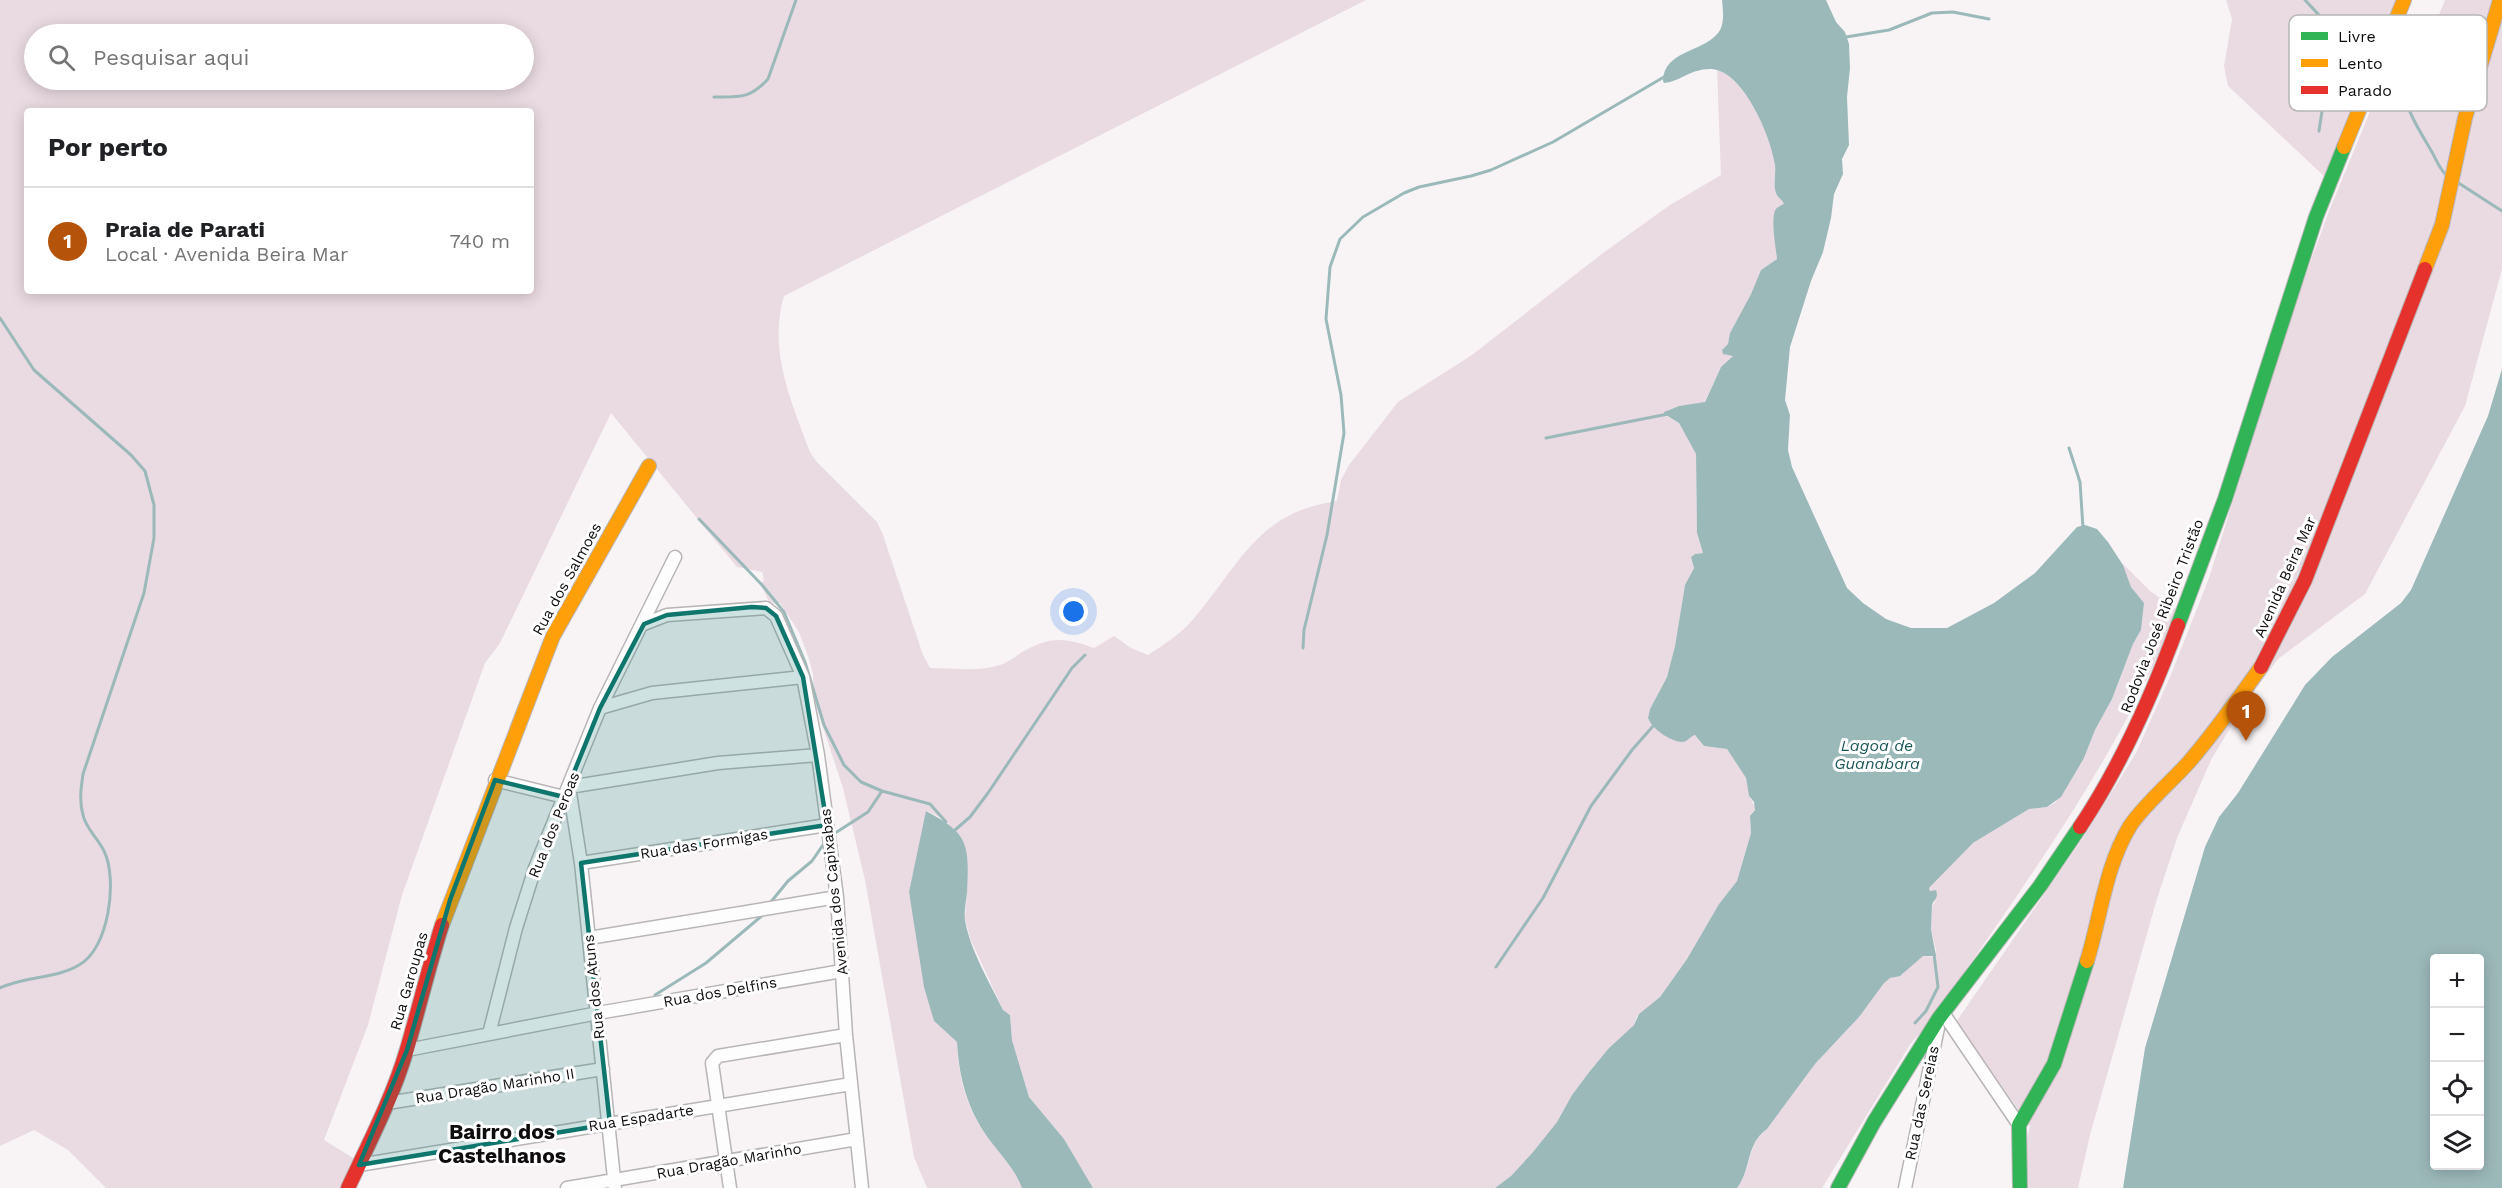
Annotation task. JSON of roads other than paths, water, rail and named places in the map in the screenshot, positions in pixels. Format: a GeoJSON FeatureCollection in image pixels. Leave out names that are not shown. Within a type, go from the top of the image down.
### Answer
{"type":"FeatureCollection","features":[{"type":"Feature","properties":{"kind":"street","name":"Rodovia José Ribeiro Tristão"},"geometry":{"type":"LineString","coordinates":[[2398,15],[2404,0]]}},
{"type":"Feature","properties":{"kind":"street","name":"Avenida Beira Mar"},"geometry":{"type":"LineString","coordinates":[[2487,44],[2500,0]]}},
{"type":"Feature","properties":{"kind":"street","name":"Rodovia José Ribeiro Tristão"},"geometry":{"type":"LineString","coordinates":[[1839,1188],[1874,1122],[1942,1016],[2040,886],[2102,794],[2150,700],[2225,499],[2316,217],[2359,111]]}},
{"type":"Feature","properties":{"kind":"street","name":"Avenida Beira Mar"},"geometry":{"type":"LineString","coordinates":[[2019,1125],[2054,1064],[2096,932],[2111,866],[2131,825],[2191,759],[2227,715],[2266,659],[2305,580],[2442,225],[2467,111]]}},
{"type":"Feature","properties":{"kind":"street","name":"Rua dos Salmoes"},"geometry":{"type":"LineString","coordinates":[[495,780],[553,636],[649,466]]}},
{"type":"Feature","properties":{"kind":"street","name":"Rua dos Peroas"},"geometry":{"type":"LineString","coordinates":[[489,1034],[516,928],[535,868],[600,708],[644,624],[675,557]]}},
{"type":"Feature","properties":{"kind":"street","name":"Avenida dos Capixabas"},"geometry":{"type":"LineString","coordinates":[[644,624],[667,615],[766,608],[776,616],[803,676],[818,756],[837,897],[846,1035],[861,1188]]}},
{"type":"Feature","properties":{"kind":"street"},"geometry":{"type":"LineString","coordinates":[[600,708],[652,693],[803,676]]}},
{"type":"Feature","properties":{"kind":"street"},"geometry":{"type":"LineString","coordinates":[[495,780],[566,792],[718,763],[818,756]]}},
{"type":"Feature","properties":{"kind":"street","name":"Rua Garoupas"},"geometry":{"type":"LineString","coordinates":[[348,1188],[387,1103],[407,1050],[424,981],[450,900],[495,780]]}},
{"type":"Feature","properties":{"kind":"street","name":"Rua dos Atuns"},"geometry":{"type":"LineString","coordinates":[[566,792],[581,863],[615,1184]]}},
{"type":"Feature","properties":{"kind":"street","name":"Rua das Formigas"},"geometry":{"type":"LineString","coordinates":[[581,863],[827,825]]}},
{"type":"Feature","properties":{"kind":"street"},"geometry":{"type":"LineString","coordinates":[[589,938],[837,897]]}},
{"type":"Feature","properties":{"kind":"street","name":"Rua dos Delfins"},"geometry":{"type":"LineString","coordinates":[[407,1050],[598,1013],[842,971]]}},
{"type":"Feature","properties":{"kind":"street"},"geometry":{"type":"LineString","coordinates":[[1942,1016],[2019,1125],[2020,1188]]}},
{"type":"Feature","properties":{"kind":"street","name":"Rua das Sereias"},"geometry":{"type":"LineString","coordinates":[[1905,1188],[1942,1016]]}},
{"type":"Feature","properties":{"kind":"street"},"geometry":{"type":"LineString","coordinates":[[730,1188],[712,1063],[718,1056],[846,1035]]}},
{"type":"Feature","properties":{"kind":"street","name":"Rua Dragão Marinho II"},"geometry":{"type":"LineString","coordinates":[[387,1103],[603,1069]]}},
{"type":"Feature","properties":{"kind":"street","name":"Rua Espadarte"},"geometry":{"type":"LineString","coordinates":[[360,1165],[851,1084]]}},
{"type":"Feature","properties":{"kind":"street","name":"Rua Dragão Marinho"},"geometry":{"type":"LineString","coordinates":[[567,1188],[615,1184],[727,1161],[857,1139]]}},
{"type":"Feature","properties":{"kind":"water","name":"Lagoa de Guanabara"},"geometry":{"type":"Polygon","coordinates":[[[1722,0],[1826,0],[1836,22],[1845,32],[1849,44],[1850,68],[1847,97],[1849,145],[1842,159],[1843,174],[1834,194],[1823,252],[1811,281],[1790,347],[1785,400],[1790,415],[1788,450],[1792,467],[1847,588],[1886,619],[1911,628],[1947,628],[1994,603],[2035,573],[2077,527],[2085,525],[2097,529],[2108,542],[2123,565],[2131,587],[2144,603],[2141,630],[2084,758],[2061,797],[2047,807],[2029,809],[1973,843],[1929,888],[1930,891],[1936,890],[1937,893],[1932,905],[1931,929],[1936,956],[1923,956],[1900,976],[1890,978],[1884,983],[1859,1017],[1815,1064],[1767,1129],[1760,1135],[1755,1142],[1742,1181],[1737,1188],[1495,1188],[1511,1176],[1533,1152],[1557,1122],[1572,1095],[1609,1048],[1634,1025],[1639,1014],[1660,997],[1687,959],[1719,904],[1737,881],[1751,833],[1750,816],[1755,810],[1754,802],[1749,796],[1746,778],[1727,749],[1704,746],[1695,735],[1683,742],[1673,740],[1658,730],[1648,718],[1650,709],[1667,677],[1675,646],[1685,585],[1694,568],[1691,557],[1703,553],[1697,533],[1696,454],[1679,423],[1664,412],[1679,406],[1705,402],[1721,367],[1733,356],[1723,354],[1722,350],[1728,344],[1730,333],[1761,270],[1777,259],[1773,219],[1776,209],[1784,204],[1775,190],[1775,165],[1762,123],[1745,93],[1735,81],[1724,73],[1705,69],[1670,82],[1664,83],[1663,81],[1670,63],[1677,57],[1711,40],[1718,33],[1723,22],[1722,0]]]}},
{"type":"Feature","properties":{"kind":"water"},"geometry":{"type":"Polygon","coordinates":[[[2502,369],[2502,1188],[2123,1188],[2145,1048],[2205,847],[2219,817],[2238,793],[2305,685],[2332,657],[2401,603],[2411,590],[2488,416],[2502,369]]]}},
{"type":"Feature","properties":{"kind":"water"},"geometry":{"type":"Polygon","coordinates":[[[926,811],[951,827],[964,843],[968,863],[965,920],[971,943],[1003,1010],[1010,1015],[1012,1040],[1029,1097],[1064,1139],[1093,1188],[1022,1188],[1011,1168],[981,1127],[969,1104],[962,1080],[957,1042],[934,1021],[924,987],[909,892],[926,811]]]}},
{"type":"Feature","properties":{"kind":"waterway"},"geometry":{"type":"LineString","coordinates":[[714,97],[744,96],[762,86],[768,79],[796,0]]}},
{"type":"Feature","properties":{"kind":"waterway"},"geometry":{"type":"LineString","coordinates":[[2305,0],[2319,15]]}},
{"type":"Feature","properties":{"kind":"waterway"},"geometry":{"type":"LineString","coordinates":[[1846,37],[1889,30],[1932,13],[1953,12],[1989,19]]}},
{"type":"Feature","properties":{"kind":"waterway"},"geometry":{"type":"LineString","coordinates":[[1303,648],[1304,630],[1327,535],[1344,433],[1341,395],[1326,319],[1330,267],[1340,239],[1363,217],[1404,193],[1419,187],[1491,170],[1553,142],[1664,77]]}},
{"type":"Feature","properties":{"kind":"waterway"},"geometry":{"type":"LineString","coordinates":[[2319,131],[2322,111]]}},
{"type":"Feature","properties":{"kind":"waterway"},"geometry":{"type":"LineString","coordinates":[[2410,111],[2446,175]]}},
{"type":"Feature","properties":{"kind":"waterway"},"geometry":{"type":"LineString","coordinates":[[2457,182],[2502,211]]}},
{"type":"Feature","properties":{"kind":"waterway"},"geometry":{"type":"LineString","coordinates":[[0,318],[34,370],[131,455],[145,471],[154,505],[154,538],[144,593],[83,774],[81,805],[85,820],[104,851],[108,863],[110,895],[104,929],[89,957],[79,965],[60,973],[20,981],[0,988]]}},
{"type":"Feature","properties":{"kind":"waterway"},"geometry":{"type":"LineString","coordinates":[[1546,438],[1668,414]]}},
{"type":"Feature","properties":{"kind":"waterway"},"geometry":{"type":"LineString","coordinates":[[2069,448],[2080,482],[2083,528]]}},
{"type":"Feature","properties":{"kind":"waterway"},"geometry":{"type":"LineString","coordinates":[[699,519],[762,585],[784,612],[805,662],[824,725],[844,765],[861,782],[882,791],[930,804],[946,822]]}},
{"type":"Feature","properties":{"kind":"waterway"},"geometry":{"type":"LineString","coordinates":[[955,830],[970,817],[988,793],[1072,668],[1085,655]]}},
{"type":"Feature","properties":{"kind":"waterway"},"geometry":{"type":"LineString","coordinates":[[1496,967],[1543,898],[1591,806],[1632,750],[1654,725]]}},
{"type":"Feature","properties":{"kind":"waterway"},"geometry":{"type":"LineString","coordinates":[[832,835],[868,812],[882,791]]}},
{"type":"Feature","properties":{"kind":"waterway"},"geometry":{"type":"LineString","coordinates":[[770,903],[788,881],[812,861],[825,842]]}},
{"type":"Feature","properties":{"kind":"waterway"},"geometry":{"type":"LineString","coordinates":[[655,995],[706,963],[764,914]]}},
{"type":"Feature","properties":{"kind":"waterway"},"geometry":{"type":"LineString","coordinates":[[1915,1023],[1926,1011],[1938,987],[1934,954]]}},
{"type":"Feature","properties":{"kind":"place","name":"Praia de Parati"},"geometry":{"type":"Point","coordinates":[2246,741]}},
{"type":"Feature","properties":{"kind":"district","name":"Bairro dos Castelhanos"},"geometry":{"type":"Point","coordinates":[502,1144]}}]}
